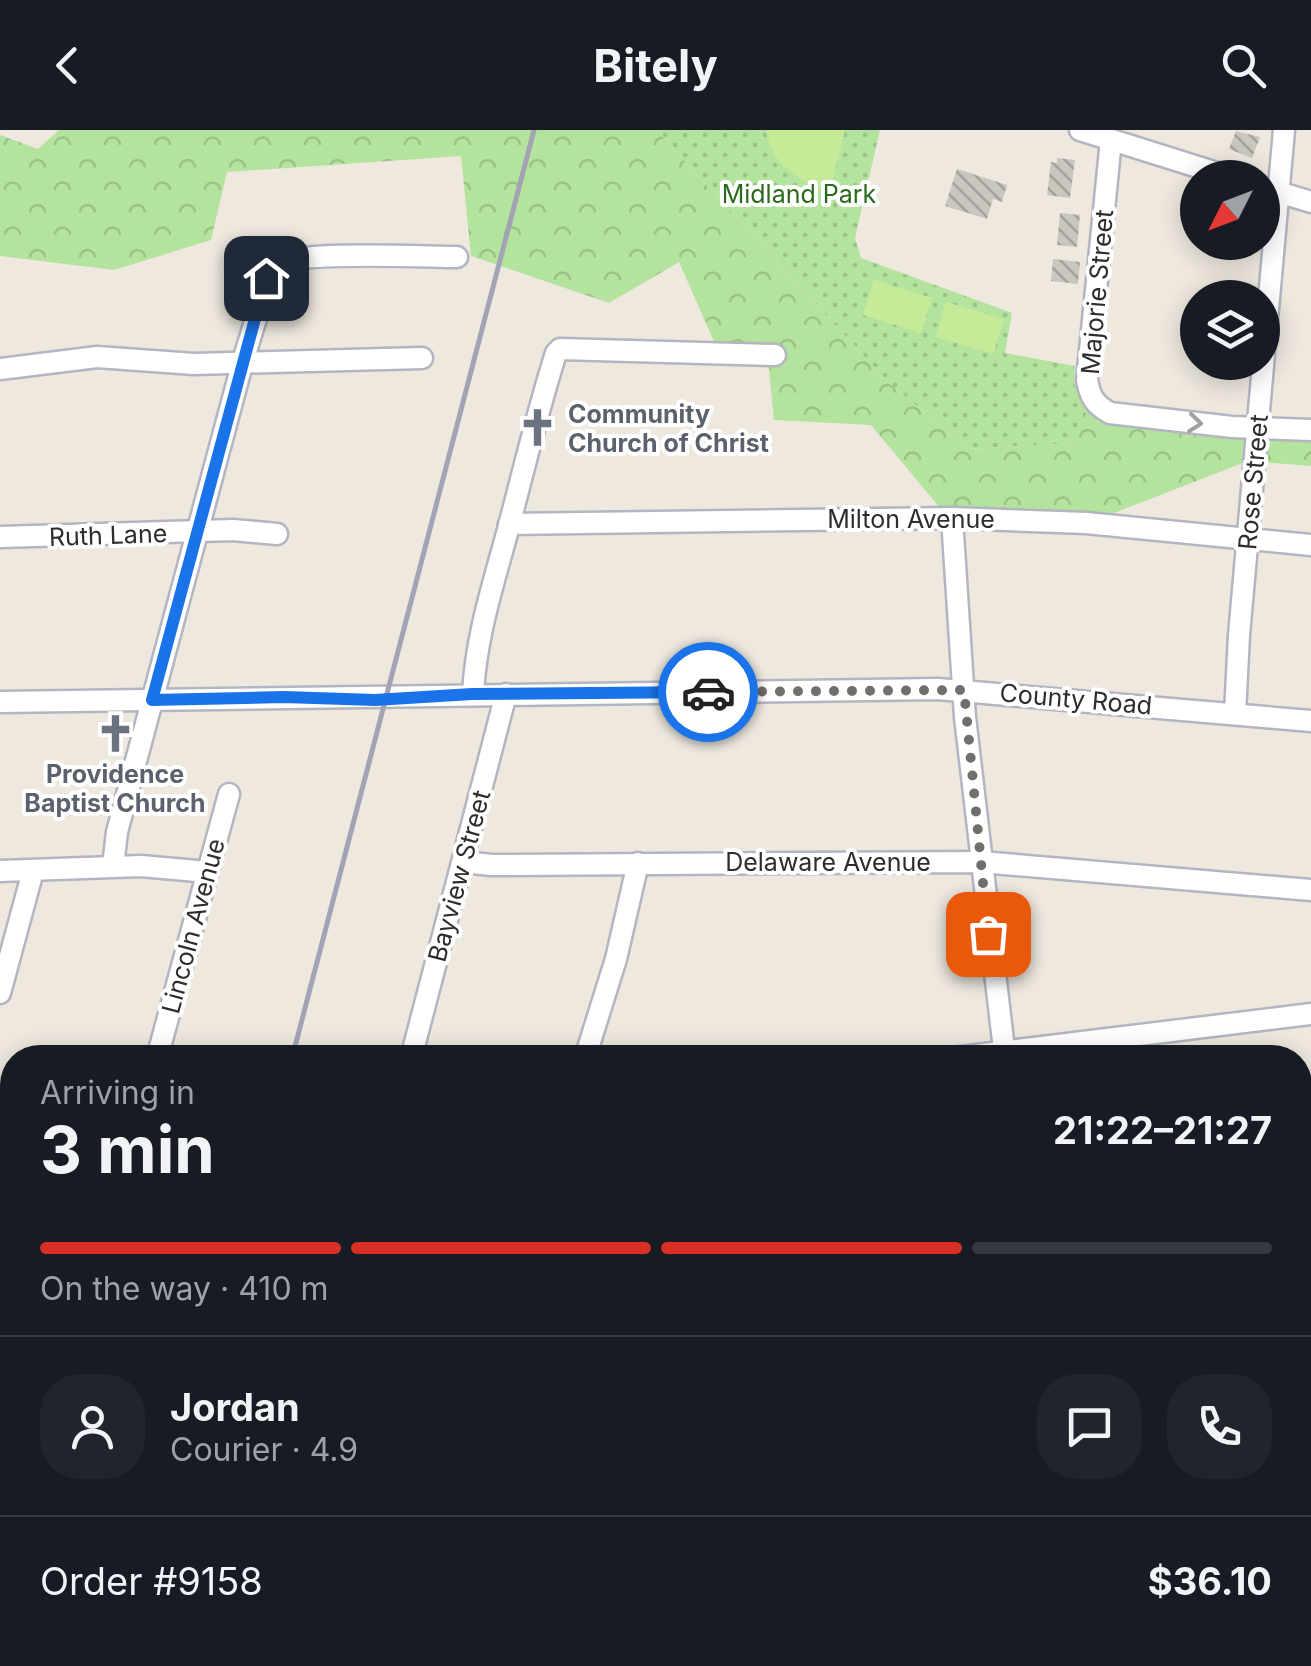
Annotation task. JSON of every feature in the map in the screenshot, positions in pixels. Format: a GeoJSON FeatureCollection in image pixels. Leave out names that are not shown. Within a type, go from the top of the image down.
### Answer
{"type":"FeatureCollection","features":[{"type":"Feature","properties":{"kind":"street"},"geometry":{"type":"LineString","coordinates":[[1080,130],[1180,162]]}},
{"type":"Feature","properties":{"kind":"street","name":"Rose Street"},"geometry":{"type":"LineString","coordinates":[[1277,160],[1284,130]]}},
{"type":"Feature","properties":{"kind":"street","name":"Majorie Street"},"geometry":{"type":"LineString","coordinates":[[1111,140],[1087,380],[1090,395],[1098,406],[1110,412],[1258,429]]}},
{"type":"Feature","properties":{"kind":"street"},"geometry":{"type":"LineString","coordinates":[[1280,192],[1311,202]]}},
{"type":"Feature","properties":{"kind":"street"},"geometry":{"type":"LineString","coordinates":[[113,866],[117,832],[266,278],[276,262],[332,257],[457,257]]}},
{"type":"Feature","properties":{"kind":"street","name":"Rose Street"},"geometry":{"type":"LineString","coordinates":[[1235,714],[1258,429],[1266,260]]}},
{"type":"Feature","properties":{"kind":"street"},"geometry":{"type":"LineString","coordinates":[[472,694],[483,620],[532,429],[560,349],[775,355]]}},
{"type":"Feature","properties":{"kind":"street"},"geometry":{"type":"LineString","coordinates":[[0,369],[97,358],[194,364],[422,358]]}},
{"type":"Feature","properties":{"kind":"street"},"geometry":{"type":"LineString","coordinates":[[1258,429],[1311,430]]}},
{"type":"Feature","properties":{"kind":"street"},"geometry":{"type":"LineString","coordinates":[[952,518],[964,690],[1003,1045]]}},
{"type":"Feature","properties":{"kind":"street","name":"Milton Avenue"},"geometry":{"type":"LineString","coordinates":[[510,524],[952,518],[1086,523],[1311,545]]}},
{"type":"Feature","properties":{"kind":"street","name":"Ruth Lane"},"geometry":{"type":"LineString","coordinates":[[0,538],[233,530],[277,534]]}},
{"type":"Feature","properties":{"kind":"street","name":"County Road"},"geometry":{"type":"LineString","coordinates":[[0,702],[964,690],[1311,721]]}},
{"type":"Feature","properties":{"kind":"street","name":"Bayview Street"},"geometry":{"type":"LineString","coordinates":[[415,1045],[506,694]]}},
{"type":"Feature","properties":{"kind":"street","name":"Lincoln Avenue"},"geometry":{"type":"LineString","coordinates":[[161,1045],[229,794]]}},
{"type":"Feature","properties":{"kind":"street","name":"Delaware Avenue"},"geometry":{"type":"LineString","coordinates":[[464,862],[981,862],[1311,890]]}},
{"type":"Feature","properties":{"kind":"street"},"geometry":{"type":"LineString","coordinates":[[589,1045],[616,959],[638,863]]}},
{"type":"Feature","properties":{"kind":"street"},"geometry":{"type":"LineString","coordinates":[[0,871],[113,866],[208,872]]}},
{"type":"Feature","properties":{"kind":"street"},"geometry":{"type":"LineString","coordinates":[[0,993],[33,871]]}},
{"type":"Feature","properties":{"kind":"street"},"geometry":{"type":"LineString","coordinates":[[1073,1045],[1311,1014]]}},
{"type":"Feature","properties":{"kind":"green space"},"geometry":{"type":"Polygon","coordinates":[[[59,130],[656,130],[887,381],[968,449],[1077,443],[1090,401],[1255,421],[1311,419],[1311,466],[1248,461],[1096,520],[945,514],[871,425],[774,420],[767,350],[717,348],[679,262],[609,303],[471,256],[461,156],[227,172],[211,240],[114,270],[0,256],[0,135],[38,149],[59,130]]]}},
{"type":"Feature","properties":{"kind":"green space","name":"Midland Park"},"geometry":{"type":"Polygon","coordinates":[[[656,130],[880,130],[855,238],[861,258],[1012,313],[1005,353],[1075,366],[1074,383],[1087,411],[1078,443],[968,449],[887,381],[656,130]]]}},
{"type":"Feature","properties":{"kind":"green space"},"geometry":{"type":"Polygon","coordinates":[[[766,130],[845,130],[830,191],[788,170],[774,153],[766,130]]]}},
{"type":"Feature","properties":{"kind":"green space"},"geometry":{"type":"Polygon","coordinates":[[[874,280],[932,298],[921,333],[863,315],[874,280]]]}},
{"type":"Feature","properties":{"kind":"green space"},"geometry":{"type":"Polygon","coordinates":[[[946,302],[1004,319],[993,354],[936,337],[946,302]]]}},
{"type":"Feature","properties":{"kind":"building"},"geometry":{"type":"Polygon","coordinates":[[[1236,131],[1260,137],[1252,158],[1229,149],[1236,131]]]}},
{"type":"Feature","properties":{"kind":"building"},"geometry":{"type":"Polygon","coordinates":[[[1057,158],[1075,160],[1070,198],[1047,195],[1051,162],[1057,163],[1057,158]]]}},
{"type":"Feature","properties":{"kind":"building"},"geometry":{"type":"Polygon","coordinates":[[[957,169],[1007,185],[1002,202],[993,199],[987,219],[945,206],[957,169]]]}},
{"type":"Feature","properties":{"kind":"building"},"geometry":{"type":"Polygon","coordinates":[[[1060,213],[1080,215],[1077,247],[1057,245],[1060,213]]]}},
{"type":"Feature","properties":{"kind":"building"},"geometry":{"type":"Polygon","coordinates":[[[1053,259],[1080,262],[1078,284],[1051,281],[1053,259]]]}},
{"type":"Feature","properties":{"kind":"railway"},"geometry":{"type":"LineString","coordinates":[[295,1045],[534,130]]}},
{"type":"Feature","properties":{"kind":"way so far"},"geometry":{"type":"LineString","coordinates":[[708,692],[964,690],[988,934]]}},
{"type":"Feature","properties":{"kind":"place","name":"Community Church of Christ"},"geometry":{"type":"Point","coordinates":[538,428]}},
{"type":"Feature","properties":{"kind":"place","name":"Providence Baptist Church"},"geometry":{"type":"Point","coordinates":[115,733]}},
{"type":"Feature","properties":{"kind":"route"},"geometry":{"type":"LineString","coordinates":[[266,278],[152,700],[375,700],[472,694],[708,692]]}}]}
